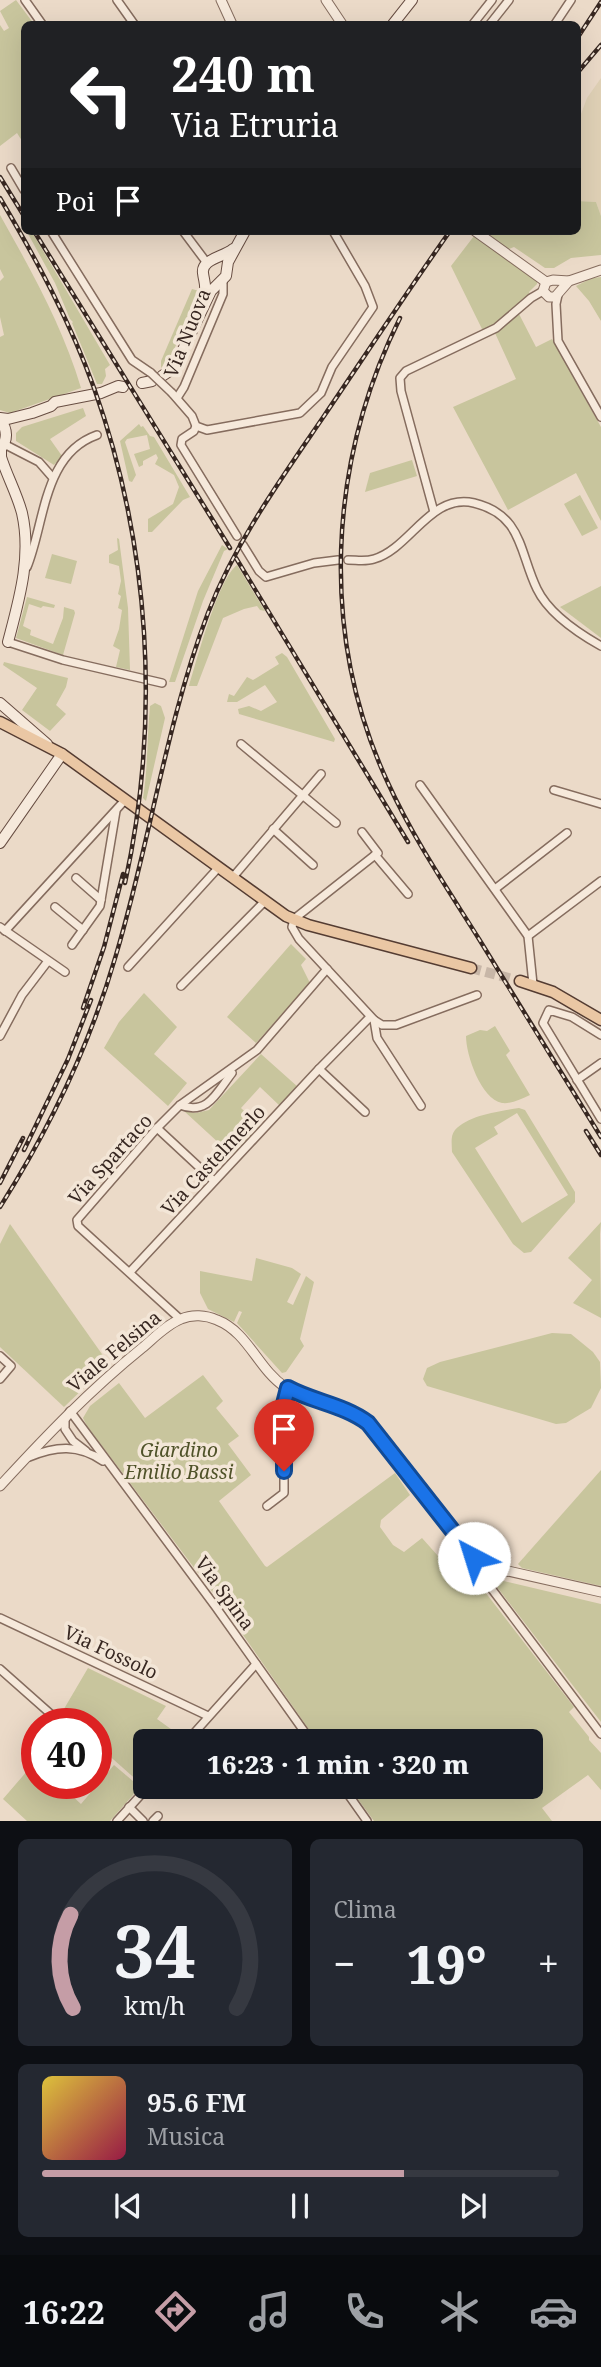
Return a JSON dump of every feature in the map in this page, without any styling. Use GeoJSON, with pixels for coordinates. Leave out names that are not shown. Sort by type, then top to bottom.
{"type":"FeatureCollection","features":[{"type":"Feature","properties":{"kind":"main road"},"geometry":{"type":"LineString","coordinates":[[395,21],[408,2]]}},
{"type":"Feature","properties":{"kind":"main road","name":"Via Nuova"},"geometry":{"type":"LineString","coordinates":[[211,261],[227,254],[243,236]]}},
{"type":"Feature","properties":{"kind":"main road","name":"Via Nuova"},"geometry":{"type":"LineString","coordinates":[[226,268],[243,236]]}},
{"type":"Feature","properties":{"kind":"main road"},"geometry":{"type":"LineString","coordinates":[[152,378],[174,366],[179,358],[199,312],[212,288],[220,282],[226,268],[222,261],[211,261],[203,271],[206,288],[199,312]]}},
{"type":"Feature","properties":{"kind":"main road"},"geometry":{"type":"LineString","coordinates":[[205,279],[212,283],[220,282]]}},
{"type":"Feature","properties":{"kind":"main road"},"geometry":{"type":"LineString","coordinates":[[7,433],[0,419],[74,402],[118,386],[124,387]]}},
{"type":"Feature","properties":{"kind":"main road"},"geometry":{"type":"LineString","coordinates":[[8,642],[25,570],[24,531],[22,512],[3,471],[1,457],[7,433],[12,425],[32,413]]}},
{"type":"Feature","properties":{"kind":"main road"},"geometry":{"type":"LineString","coordinates":[[0,704],[50,747]]}},
{"type":"Feature","properties":{"kind":"main road"},"geometry":{"type":"LineString","coordinates":[[0,722],[62,754],[265,901],[294,919],[471,968]]}},
{"type":"Feature","properties":{"kind":"main road"},"geometry":{"type":"LineString","coordinates":[[0,843],[62,754]]}},
{"type":"Feature","properties":{"kind":"main road"},"geometry":{"type":"LineString","coordinates":[[520,981],[533,984],[599,1015]]}},
{"type":"Feature","properties":{"kind":"street"},"geometry":{"type":"LineString","coordinates":[[117,0],[132,21]]}},
{"type":"Feature","properties":{"kind":"street"},"geometry":{"type":"LineString","coordinates":[[220,0],[230,21]]}},
{"type":"Feature","properties":{"kind":"street"},"geometry":{"type":"LineString","coordinates":[[327,0],[340,21]]}},
{"type":"Feature","properties":{"kind":"street"},"geometry":{"type":"LineString","coordinates":[[475,21],[492,0]]}},
{"type":"Feature","properties":{"kind":"street"},"geometry":{"type":"LineString","coordinates":[[492,21],[509,0]]}},
{"type":"Feature","properties":{"kind":"street"},"geometry":{"type":"LineString","coordinates":[[557,21],[571,0]]}},
{"type":"Feature","properties":{"kind":"street"},"geometry":{"type":"LineString","coordinates":[[29,1],[40,21]]}},
{"type":"Feature","properties":{"kind":"street"},"geometry":{"type":"LineString","coordinates":[[11,168],[21,185]]}},
{"type":"Feature","properties":{"kind":"street","name":"Via Nuova"},"geometry":{"type":"LineString","coordinates":[[54,235],[132,360],[176,397],[184,387],[223,295],[220,282]]}},
{"type":"Feature","properties":{"kind":"street"},"geometry":{"type":"LineString","coordinates":[[187,235],[211,261]]}},
{"type":"Feature","properties":{"kind":"street"},"geometry":{"type":"LineString","coordinates":[[176,397],[197,426],[207,430],[296,415],[321,393],[330,370],[373,307],[365,286],[335,235]]}},
{"type":"Feature","properties":{"kind":"street"},"geometry":{"type":"LineString","coordinates":[[480,235],[552,290],[558,341],[601,418]]}},
{"type":"Feature","properties":{"kind":"street"},"geometry":{"type":"LineString","coordinates":[[434,512],[401,391],[400,377],[406,371],[496,328],[531,298],[601,270]]}},
{"type":"Feature","properties":{"kind":"street"},"geometry":{"type":"LineString","coordinates":[[197,426],[182,439],[181,445],[237,536]]}},
{"type":"Feature","properties":{"kind":"street"},"geometry":{"type":"LineString","coordinates":[[25,570],[53,478],[61,463],[86,439],[97,435]]}},
{"type":"Feature","properties":{"kind":"street"},"geometry":{"type":"LineString","coordinates":[[2,448],[39,462],[53,478]]}},
{"type":"Feature","properties":{"kind":"street"},"geometry":{"type":"LineString","coordinates":[[348,560],[371,560],[387,553],[434,512],[456,503],[469,502],[489,509],[506,520],[519,539],[537,590],[562,620],[601,646]]}},
{"type":"Feature","properties":{"kind":"street"},"geometry":{"type":"LineString","coordinates":[[24,531],[38,533]]}},
{"type":"Feature","properties":{"kind":"street"},"geometry":{"type":"LineString","coordinates":[[243,545],[259,571],[266,576],[338,560]]}},
{"type":"Feature","properties":{"kind":"street"},"geometry":{"type":"LineString","coordinates":[[8,642],[63,660],[162,683]]}},
{"type":"Feature","properties":{"kind":"street"},"geometry":{"type":"LineString","coordinates":[[241,744],[336,823]]}},
{"type":"Feature","properties":{"kind":"street"},"geometry":{"type":"LineString","coordinates":[[233,877],[321,774]]}},
{"type":"Feature","properties":{"kind":"street"},"geometry":{"type":"LineString","coordinates":[[420,785],[528,936],[533,984]]}},
{"type":"Feature","properties":{"kind":"street"},"geometry":{"type":"LineString","coordinates":[[554,790],[601,804]]}},
{"type":"Feature","properties":{"kind":"street"},"geometry":{"type":"LineString","coordinates":[[65,972],[2,929],[125,800]]}},
{"type":"Feature","properties":{"kind":"street"},"geometry":{"type":"LineString","coordinates":[[72,945],[100,906],[116,810]]}},
{"type":"Feature","properties":{"kind":"street"},"geometry":{"type":"LineString","coordinates":[[273,829],[313,865]]}},
{"type":"Feature","properties":{"kind":"street"},"geometry":{"type":"LineString","coordinates":[[362,832],[377,853],[375,855],[408,894]]}},
{"type":"Feature","properties":{"kind":"street"},"geometry":{"type":"LineString","coordinates":[[495,889],[567,833]]}},
{"type":"Feature","properties":{"kind":"street"},"geometry":{"type":"LineString","coordinates":[[375,855],[294,919],[292,927],[295,934],[379,1024],[396,1025],[477,995]]}},
{"type":"Feature","properties":{"kind":"street"},"geometry":{"type":"LineString","coordinates":[[128,967],[219,867]]}},
{"type":"Feature","properties":{"kind":"street"},"geometry":{"type":"LineString","coordinates":[[76,877],[101,900]]}},
{"type":"Feature","properties":{"kind":"street"},"geometry":{"type":"LineString","coordinates":[[528,936],[601,881]]}},
{"type":"Feature","properties":{"kind":"street"},"geometry":{"type":"LineString","coordinates":[[181,986],[265,901]]}},
{"type":"Feature","properties":{"kind":"street"},"geometry":{"type":"LineString","coordinates":[[55,907],[83,930]]}},
{"type":"Feature","properties":{"kind":"street"},"geometry":{"type":"LineString","coordinates":[[0,1036],[22,995],[48,961]]}},
{"type":"Feature","properties":{"kind":"street","name":"Via Spartaco"},"geometry":{"type":"LineString","coordinates":[[180,1319],[76,1222],[157,1128],[180,1105],[236,1068],[257,1050],[327,969]]}},
{"type":"Feature","properties":{"kind":"street"},"geometry":{"type":"LineString","coordinates":[[601,1035],[572,1017],[550,1010],[543,1023],[601,1119]]}},
{"type":"Feature","properties":{"kind":"street"},"geometry":{"type":"LineString","coordinates":[[372,1019],[377,1038],[421,1106]]}},
{"type":"Feature","properties":{"kind":"street","name":"Via Castelmerlo"},"geometry":{"type":"LineString","coordinates":[[130,1272],[319,1069],[372,1019]]}},
{"type":"Feature","properties":{"kind":"street"},"geometry":{"type":"LineString","coordinates":[[577,1080],[601,1063]]}},
{"type":"Feature","properties":{"kind":"street","name":"Via Spartaco"},"geometry":{"type":"LineString","coordinates":[[180,1105],[195,1110],[203,1107],[236,1068]]}},
{"type":"Feature","properties":{"kind":"street"},"geometry":{"type":"LineString","coordinates":[[319,1069],[365,1112]]}},
{"type":"Feature","properties":{"kind":"street"},"geometry":{"type":"LineString","coordinates":[[157,1128],[214,1181]]}},
{"type":"Feature","properties":{"kind":"street","name":"Viale Felsina"},"geometry":{"type":"LineString","coordinates":[[0,1486],[70,1411],[117,1368],[180,1319],[208,1317],[230,1326],[265,1368],[288,1388],[313,1400],[352,1412],[368,1423],[478,1563],[480,1575],[488,1580]]}},
{"type":"Feature","properties":{"kind":"street"},"geometry":{"type":"LineString","coordinates":[[0,1356],[11,1366],[0,1378]]}},
{"type":"Feature","properties":{"kind":"street"},"geometry":{"type":"LineString","coordinates":[[267,1506],[284,1493],[284,1404],[288,1388]]}},
{"type":"Feature","properties":{"kind":"street","name":"Via Spina"},"geometry":{"type":"LineString","coordinates":[[110,1465],[73,1441],[65,1429],[65,1420],[70,1411],[215,1606],[302,1729]]}},
{"type":"Feature","properties":{"kind":"street","name":"Via Spina"},"geometry":{"type":"LineString","coordinates":[[26,1458],[55,1448],[86,1451]]}},
{"type":"Feature","properties":{"kind":"street"},"geometry":{"type":"LineString","coordinates":[[478,1563],[492,1560],[501,1570],[601,1592]]}},
{"type":"Feature","properties":{"kind":"street"},"geometry":{"type":"LineString","coordinates":[[501,1570],[488,1580],[491,1588],[601,1734]]}},
{"type":"Feature","properties":{"kind":"street","name":"Via Fossolo"},"geometry":{"type":"LineString","coordinates":[[0,1618],[208,1716]]}},
{"type":"Feature","properties":{"kind":"street"},"geometry":{"type":"LineString","coordinates":[[197,1729],[256,1664]]}},
{"type":"Feature","properties":{"kind":"street"},"geometry":{"type":"LineString","coordinates":[[0,1668],[44,1708]]}},
{"type":"Feature","properties":{"kind":"street"},"geometry":{"type":"LineString","coordinates":[[117,1821],[137,1799]]}},
{"type":"Feature","properties":{"kind":"street"},"geometry":{"type":"LineString","coordinates":[[351,1799],[367,1821]]}},
{"type":"Feature","properties":{"kind":"street"},"geometry":{"type":"LineString","coordinates":[[129,1807],[143,1821]]}},
{"type":"Feature","properties":{"kind":"shaded area"},"geometry":{"type":"Polygon","coordinates":[[[601,78],[601,216],[596,202],[581,201],[581,114],[587,98],[601,78]]]}},
{"type":"Feature","properties":{"kind":"green space"},"geometry":{"type":"Polygon","coordinates":[[[16,0],[32,21],[21,21],[21,139],[17,133],[0,146],[0,25],[4,31],[9,28],[0,11],[16,0]]]}},
{"type":"Feature","properties":{"kind":"green space"},"geometry":{"type":"Polygon","coordinates":[[[581,201],[596,202],[601,216],[601,255],[571,258],[554,268],[545,268],[514,247],[509,249],[489,235],[581,235],[581,201]]]}},
{"type":"Feature","properties":{"kind":"green space"},"geometry":{"type":"Polygon","coordinates":[[[0,215],[56,321],[81,388],[10,413],[0,410],[0,337],[4,335],[0,317],[0,281],[4,277],[0,269],[0,215]]]}},
{"type":"Feature","properties":{"kind":"green space"},"geometry":{"type":"Polygon","coordinates":[[[29,235],[34,235],[110,365],[105,369],[106,376],[102,384],[97,384],[55,283],[29,235]]]}},
{"type":"Feature","properties":{"kind":"green space"},"geometry":{"type":"Polygon","coordinates":[[[474,236],[537,281],[529,292],[534,300],[519,314],[536,347],[552,339],[601,427],[601,521],[576,473],[508,510],[453,407],[516,379],[495,333],[482,329],[451,266],[474,236]]]}},
{"type":"Feature","properties":{"kind":"green space"},"geometry":{"type":"Polygon","coordinates":[[[601,277],[601,321],[576,286],[592,278],[601,277]]]}},
{"type":"Feature","properties":{"kind":"green space"},"geometry":{"type":"Polygon","coordinates":[[[192,289],[199,291],[173,352],[161,368],[161,361],[192,289]]]}},
{"type":"Feature","properties":{"kind":"green space"},"geometry":{"type":"Polygon","coordinates":[[[83,408],[86,416],[50,439],[62,456],[54,465],[16,441],[16,433],[22,427],[83,408]]]}},
{"type":"Feature","properties":{"kind":"green space"},"geometry":{"type":"Polygon","coordinates":[[[139,424],[154,437],[190,497],[183,500],[152,532],[148,532],[148,519],[173,504],[179,487],[174,475],[155,464],[158,458],[156,454],[143,461],[143,465],[139,467],[134,454],[150,449],[147,435],[127,439],[125,442],[136,475],[132,482],[129,481],[120,441],[139,424]]]}},
{"type":"Feature","properties":{"kind":"green space"},"geometry":{"type":"Polygon","coordinates":[[[412,460],[417,476],[365,492],[370,473],[412,460]]]}},
{"type":"Feature","properties":{"kind":"green space"},"geometry":{"type":"Polygon","coordinates":[[[580,495],[598,528],[582,536],[564,504],[580,495]]]}},
{"type":"Feature","properties":{"kind":"green space"},"geometry":{"type":"Polygon","coordinates":[[[117,538],[128,608],[130,670],[116,667],[120,650],[113,646],[122,610],[118,608],[121,596],[118,594],[121,581],[119,566],[109,563],[109,555],[118,550],[117,538]]]}},
{"type":"Feature","properties":{"kind":"green space"},"geometry":{"type":"Polygon","coordinates":[[[222,545],[228,549],[224,551],[203,601],[175,682],[169,682],[198,591],[222,545]]]}},
{"type":"Feature","properties":{"kind":"green space"},"geometry":{"type":"Polygon","coordinates":[[[52,554],[77,561],[71,584],[45,578],[52,554]]]}},
{"type":"Feature","properties":{"kind":"green space"},"geometry":{"type":"Polygon","coordinates":[[[237,565],[265,611],[257,606],[223,618],[197,686],[189,686],[216,603],[230,573],[237,565]]]}},
{"type":"Feature","properties":{"kind":"green space"},"geometry":{"type":"Polygon","coordinates":[[[601,586],[601,638],[560,607],[601,586]]]}},
{"type":"Feature","properties":{"kind":"green space"},"geometry":{"type":"Polygon","coordinates":[[[27,597],[55,605],[54,608],[41,608],[29,604],[23,626],[31,630],[30,635],[53,644],[63,618],[64,607],[74,610],[63,655],[16,638],[27,597]]]}},
{"type":"Feature","properties":{"kind":"green space"},"geometry":{"type":"Polygon","coordinates":[[[282,653],[287,657],[335,739],[334,742],[239,714],[238,709],[249,706],[261,711],[277,702],[265,685],[237,702],[227,702],[229,694],[234,696],[247,677],[253,680],[279,664],[275,657],[282,653]]]}},
{"type":"Feature","properties":{"kind":"green space"},"geometry":{"type":"Polygon","coordinates":[[[4,662],[68,678],[56,705],[66,714],[50,731],[22,710],[37,688],[3,665],[4,662]]]}},
{"type":"Feature","properties":{"kind":"green space"},"geometry":{"type":"Polygon","coordinates":[[[155,703],[161,706],[165,718],[146,801],[143,798],[150,706],[155,703]]]}},
{"type":"Feature","properties":{"kind":"green space"},"geometry":{"type":"Polygon","coordinates":[[[291,944],[306,959],[301,965],[310,983],[256,1043],[227,1017],[291,944]]]}},
{"type":"Feature","properties":{"kind":"green space"},"geometry":{"type":"Polygon","coordinates":[[[144,993],[177,1027],[154,1054],[187,1083],[168,1106],[104,1048],[119,1022],[144,993]]]}},
{"type":"Feature","properties":{"kind":"green space"},"geometry":{"type":"Polygon","coordinates":[[[495,1026],[510,1051],[506,1055],[530,1095],[509,1103],[494,1100],[481,1085],[467,1044],[466,1036],[480,1030],[487,1031],[495,1026]]]}},
{"type":"Feature","properties":{"kind":"green space"},"geometry":{"type":"Polygon","coordinates":[[[261,1054],[298,1087],[280,1106],[260,1087],[241,1108],[261,1127],[233,1156],[184,1111],[196,1113],[209,1110],[261,1054]]]}},
{"type":"Feature","properties":{"kind":"green space"},"geometry":{"type":"Polygon","coordinates":[[[519,1108],[525,1110],[575,1192],[575,1202],[531,1252],[524,1253],[513,1244],[452,1152],[452,1135],[461,1125],[476,1117],[519,1108]],[[517,1113],[494,1127],[498,1134],[475,1148],[522,1223],[568,1195],[517,1113]]]}},
{"type":"Feature","properties":{"kind":"green space"},"geometry":{"type":"Polygon","coordinates":[[[601,1222],[601,1318],[573,1303],[592,1280],[568,1258],[601,1222]]]}},
{"type":"Feature","properties":{"kind":"green space"},"geometry":{"type":"Polygon","coordinates":[[[10,1224],[109,1364],[64,1407],[0,1347],[0,1244],[10,1224]]]}},
{"type":"Feature","properties":{"kind":"green space"},"geometry":{"type":"Polygon","coordinates":[[[256,1258],[292,1268],[301,1274],[287,1302],[293,1305],[306,1276],[314,1282],[300,1339],[304,1346],[286,1372],[282,1373],[237,1323],[242,1312],[239,1311],[234,1322],[208,1309],[200,1293],[200,1271],[252,1281],[256,1258]]]}},
{"type":"Feature","properties":{"kind":"green space"},"geometry":{"type":"Polygon","coordinates":[[[552,1333],[571,1334],[593,1352],[600,1362],[601,1388],[591,1408],[566,1423],[556,1424],[427,1386],[423,1379],[427,1368],[440,1362],[552,1333]]]}},
{"type":"Feature","properties":{"kind":"green space","name":"Giardino Emilio Bassi"},"geometry":{"type":"Polygon","coordinates":[[[203,1375],[223,1401],[216,1408],[239,1436],[228,1444],[251,1475],[219,1501],[267,1567],[395,1473],[410,1495],[381,1520],[380,1527],[393,1545],[404,1552],[422,1538],[447,1566],[458,1557],[574,1707],[569,1712],[601,1753],[601,1790],[588,1775],[542,1808],[552,1821],[374,1821],[358,1799],[543,1799],[543,1729],[309,1729],[220,1602],[83,1418],[90,1406],[119,1383],[145,1418],[203,1375]]]}},
{"type":"Feature","properties":{"kind":"green space"},"geometry":{"type":"Polygon","coordinates":[[[601,1470],[601,1586],[522,1568],[518,1564],[601,1470]]]}},
{"type":"Feature","properties":{"kind":"green space"},"geometry":{"type":"Polygon","coordinates":[[[499,1580],[601,1604],[601,1722],[497,1587],[499,1580]]]}},
{"type":"Feature","properties":{"kind":"green space"},"geometry":{"type":"Polygon","coordinates":[[[88,1668],[166,1706],[157,1719],[171,1729],[133,1729],[133,1777],[112,1758],[112,1708],[65,1708],[88,1668]]]}},
{"type":"Feature","properties":{"kind":"green space"},"geometry":{"type":"Polygon","coordinates":[[[114,1765],[133,1781],[133,1795],[110,1821],[27,1821],[3,1799],[21,1778],[21,1799],[76,1799],[81,1804],[85,1799],[112,1799],[114,1765]]]}},
{"type":"Feature","properties":{"kind":"tunnel"},"geometry":{"type":"LineString","coordinates":[[471,968],[520,981]]}},
{"type":"Feature","properties":{"kind":"railway"},"geometry":{"type":"LineString","coordinates":[[581,32],[601,2]]}},
{"type":"Feature","properties":{"kind":"railway"},"geometry":{"type":"LineString","coordinates":[[581,68],[601,45]]}},
{"type":"Feature","properties":{"kind":"railway"},"geometry":{"type":"LineString","coordinates":[[0,177],[21,211]]}},
{"type":"Feature","properties":{"kind":"railway"},"geometry":{"type":"LineString","coordinates":[[0,198],[52,291],[85,363],[113,448],[128,509],[138,570],[146,696],[143,759],[125,883]]}},
{"type":"Feature","properties":{"kind":"railway"},"geometry":{"type":"LineString","coordinates":[[36,235],[230,548]]}},
{"type":"Feature","properties":{"kind":"railway"},"geometry":{"type":"LineString","coordinates":[[0,1207],[52,1116],[81,1053],[106,988],[128,912],[181,697],[193,655],[219,586],[276,487],[447,235]]}},
{"type":"Feature","properties":{"kind":"railway"},"geometry":{"type":"LineString","coordinates":[[400,318],[376,374],[358,431],[346,490],[341,549],[342,609],[351,668],[366,726],[388,783],[408,823],[601,1137]]}},
{"type":"Feature","properties":{"kind":"railway"},"geometry":{"type":"LineString","coordinates":[[236,558],[408,842]]}},
{"type":"Feature","properties":{"kind":"railway"},"geometry":{"type":"LineString","coordinates":[[83,1008],[104,947],[123,874]]}},
{"type":"Feature","properties":{"kind":"railway"},"geometry":{"type":"LineString","coordinates":[[24,1150],[68,1059],[91,1000]]}},
{"type":"Feature","properties":{"kind":"railway"},"geometry":{"type":"LineString","coordinates":[[586,1131],[601,1155]]}},
{"type":"Feature","properties":{"kind":"railway"},"geometry":{"type":"LineString","coordinates":[[0,1183],[23,1138]]}},
{"type":"Feature","properties":{"kind":"route"},"geometry":{"type":"LineString","coordinates":[[284,1471],[284,1404],[288,1388],[313,1400],[352,1412],[368,1423],[474,1558]]}}]}
